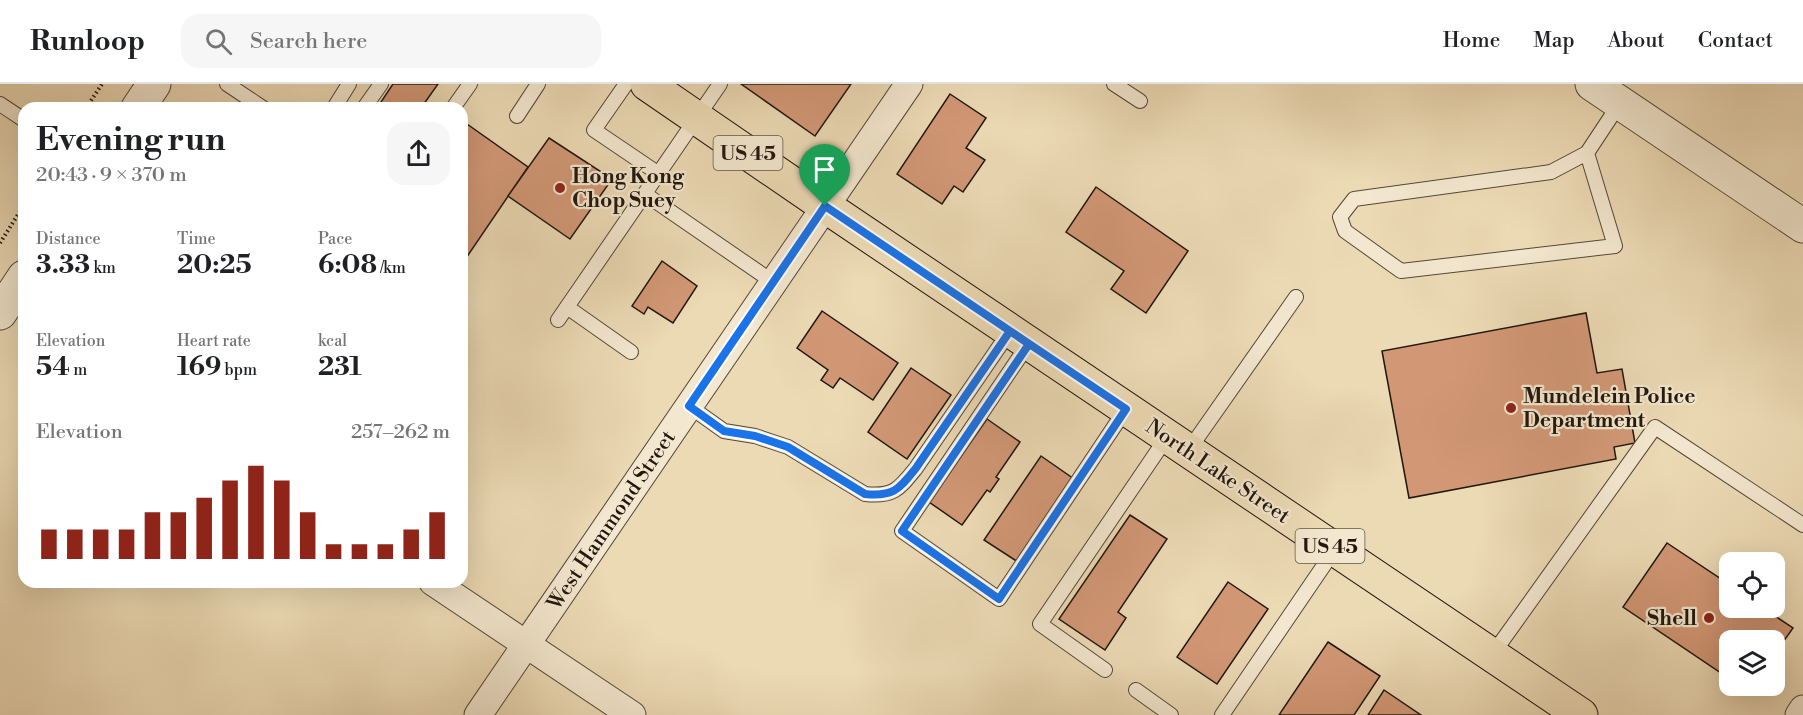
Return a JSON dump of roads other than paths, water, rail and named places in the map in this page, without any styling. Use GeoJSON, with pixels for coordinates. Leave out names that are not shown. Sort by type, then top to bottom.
{"type":"FeatureCollection","features":[{"type":"Feature","properties":{"kind":"main road","name":"North Lake Street"},"geometry":{"type":"LineString","coordinates":[[647,85],[1581,715]]}},
{"type":"Feature","properties":{"kind":"street"},"geometry":{"type":"LineString","coordinates":[[142,102],[154,84]]}},
{"type":"Feature","properties":{"kind":"street","name":"West Hammond Street"},"geometry":{"type":"LineString","coordinates":[[478,715],[909,84]]}},
{"type":"Feature","properties":{"kind":"street"},"geometry":{"type":"LineString","coordinates":[[1592,84],[1803,226]]}},
{"type":"Feature","properties":{"kind":"street"},"geometry":{"type":"LineString","coordinates":[[442,588],[632,715]]}},
{"type":"Feature","properties":{"kind":"street"},"geometry":{"type":"LineString","coordinates":[[1799,715],[1803,710]]}},
{"type":"Feature","properties":{"kind":"lane"},"geometry":{"type":"LineString","coordinates":[[338,102],[349,84]]}},
{"type":"Feature","properties":{"kind":"lane"},"geometry":{"type":"LineString","coordinates":[[368,102],[381,84]]}},
{"type":"Feature","properties":{"kind":"lane"},"geometry":{"type":"LineString","coordinates":[[457,102],[470,84]]}},
{"type":"Feature","properties":{"kind":"lane"},"geometry":{"type":"LineString","coordinates":[[517,116],[538,84]]}},
{"type":"Feature","properties":{"kind":"lane"},"geometry":{"type":"LineString","coordinates":[[558,320],[720,84]]}},
{"type":"Feature","properties":{"kind":"lane"},"geometry":{"type":"LineString","coordinates":[[1114,84],[1140,101]]}},
{"type":"Feature","properties":{"kind":"lane"},"geometry":{"type":"LineString","coordinates":[[230,85],[254,102]]}},
{"type":"Feature","properties":{"kind":"lane"},"geometry":{"type":"LineString","coordinates":[[647,85],[594,130],[659,174]]}},
{"type":"Feature","properties":{"kind":"lane"},"geometry":{"type":"LineString","coordinates":[[1587,153],[1615,246],[1401,271],[1345,231],[1340,218],[1354,199],[1551,172],[1587,153],[1620,103]]}},
{"type":"Feature","properties":{"kind":"lane"},"geometry":{"type":"LineString","coordinates":[[0,104],[18,116]]}},
{"type":"Feature","properties":{"kind":"lane"},"geometry":{"type":"LineString","coordinates":[[645,194],[773,282]]}},
{"type":"Feature","properties":{"kind":"lane"},"geometry":{"type":"LineString","coordinates":[[1105,670],[1040,624],[1178,444],[1296,297]]}},
{"type":"Feature","properties":{"kind":"lane"},"geometry":{"type":"LineString","coordinates":[[567,307],[631,352]]}},
{"type":"Feature","properties":{"kind":"lane"},"geometry":{"type":"LineString","coordinates":[[689,406],[724,431],[755,436],[788,447],[865,494],[879,495],[899,488],[1020,337]]}},
{"type":"Feature","properties":{"kind":"lane"},"geometry":{"type":"LineString","coordinates":[[1020,337],[902,531],[999,599],[1126,409]]}},
{"type":"Feature","properties":{"kind":"lane"},"geometry":{"type":"LineString","coordinates":[[1492,655],[1655,427],[1803,525]]}},
{"type":"Feature","properties":{"kind":"lane"},"geometry":{"type":"LineString","coordinates":[[1222,715],[1335,549]]}},
{"type":"Feature","properties":{"kind":"lane"},"geometry":{"type":"LineString","coordinates":[[1136,690],[1171,715]]}},
{"type":"Feature","properties":{"kind":"place","name":"Hong Kong Chop Suey"},"geometry":{"type":"Point","coordinates":[560,188]}},
{"type":"Feature","properties":{"kind":"place","name":"Mundelein Police Department"},"geometry":{"type":"Point","coordinates":[1511,408]}},
{"type":"Feature","properties":{"kind":"place","name":"Shell"},"geometry":{"type":"Point","coordinates":[1709,618]}}]}
